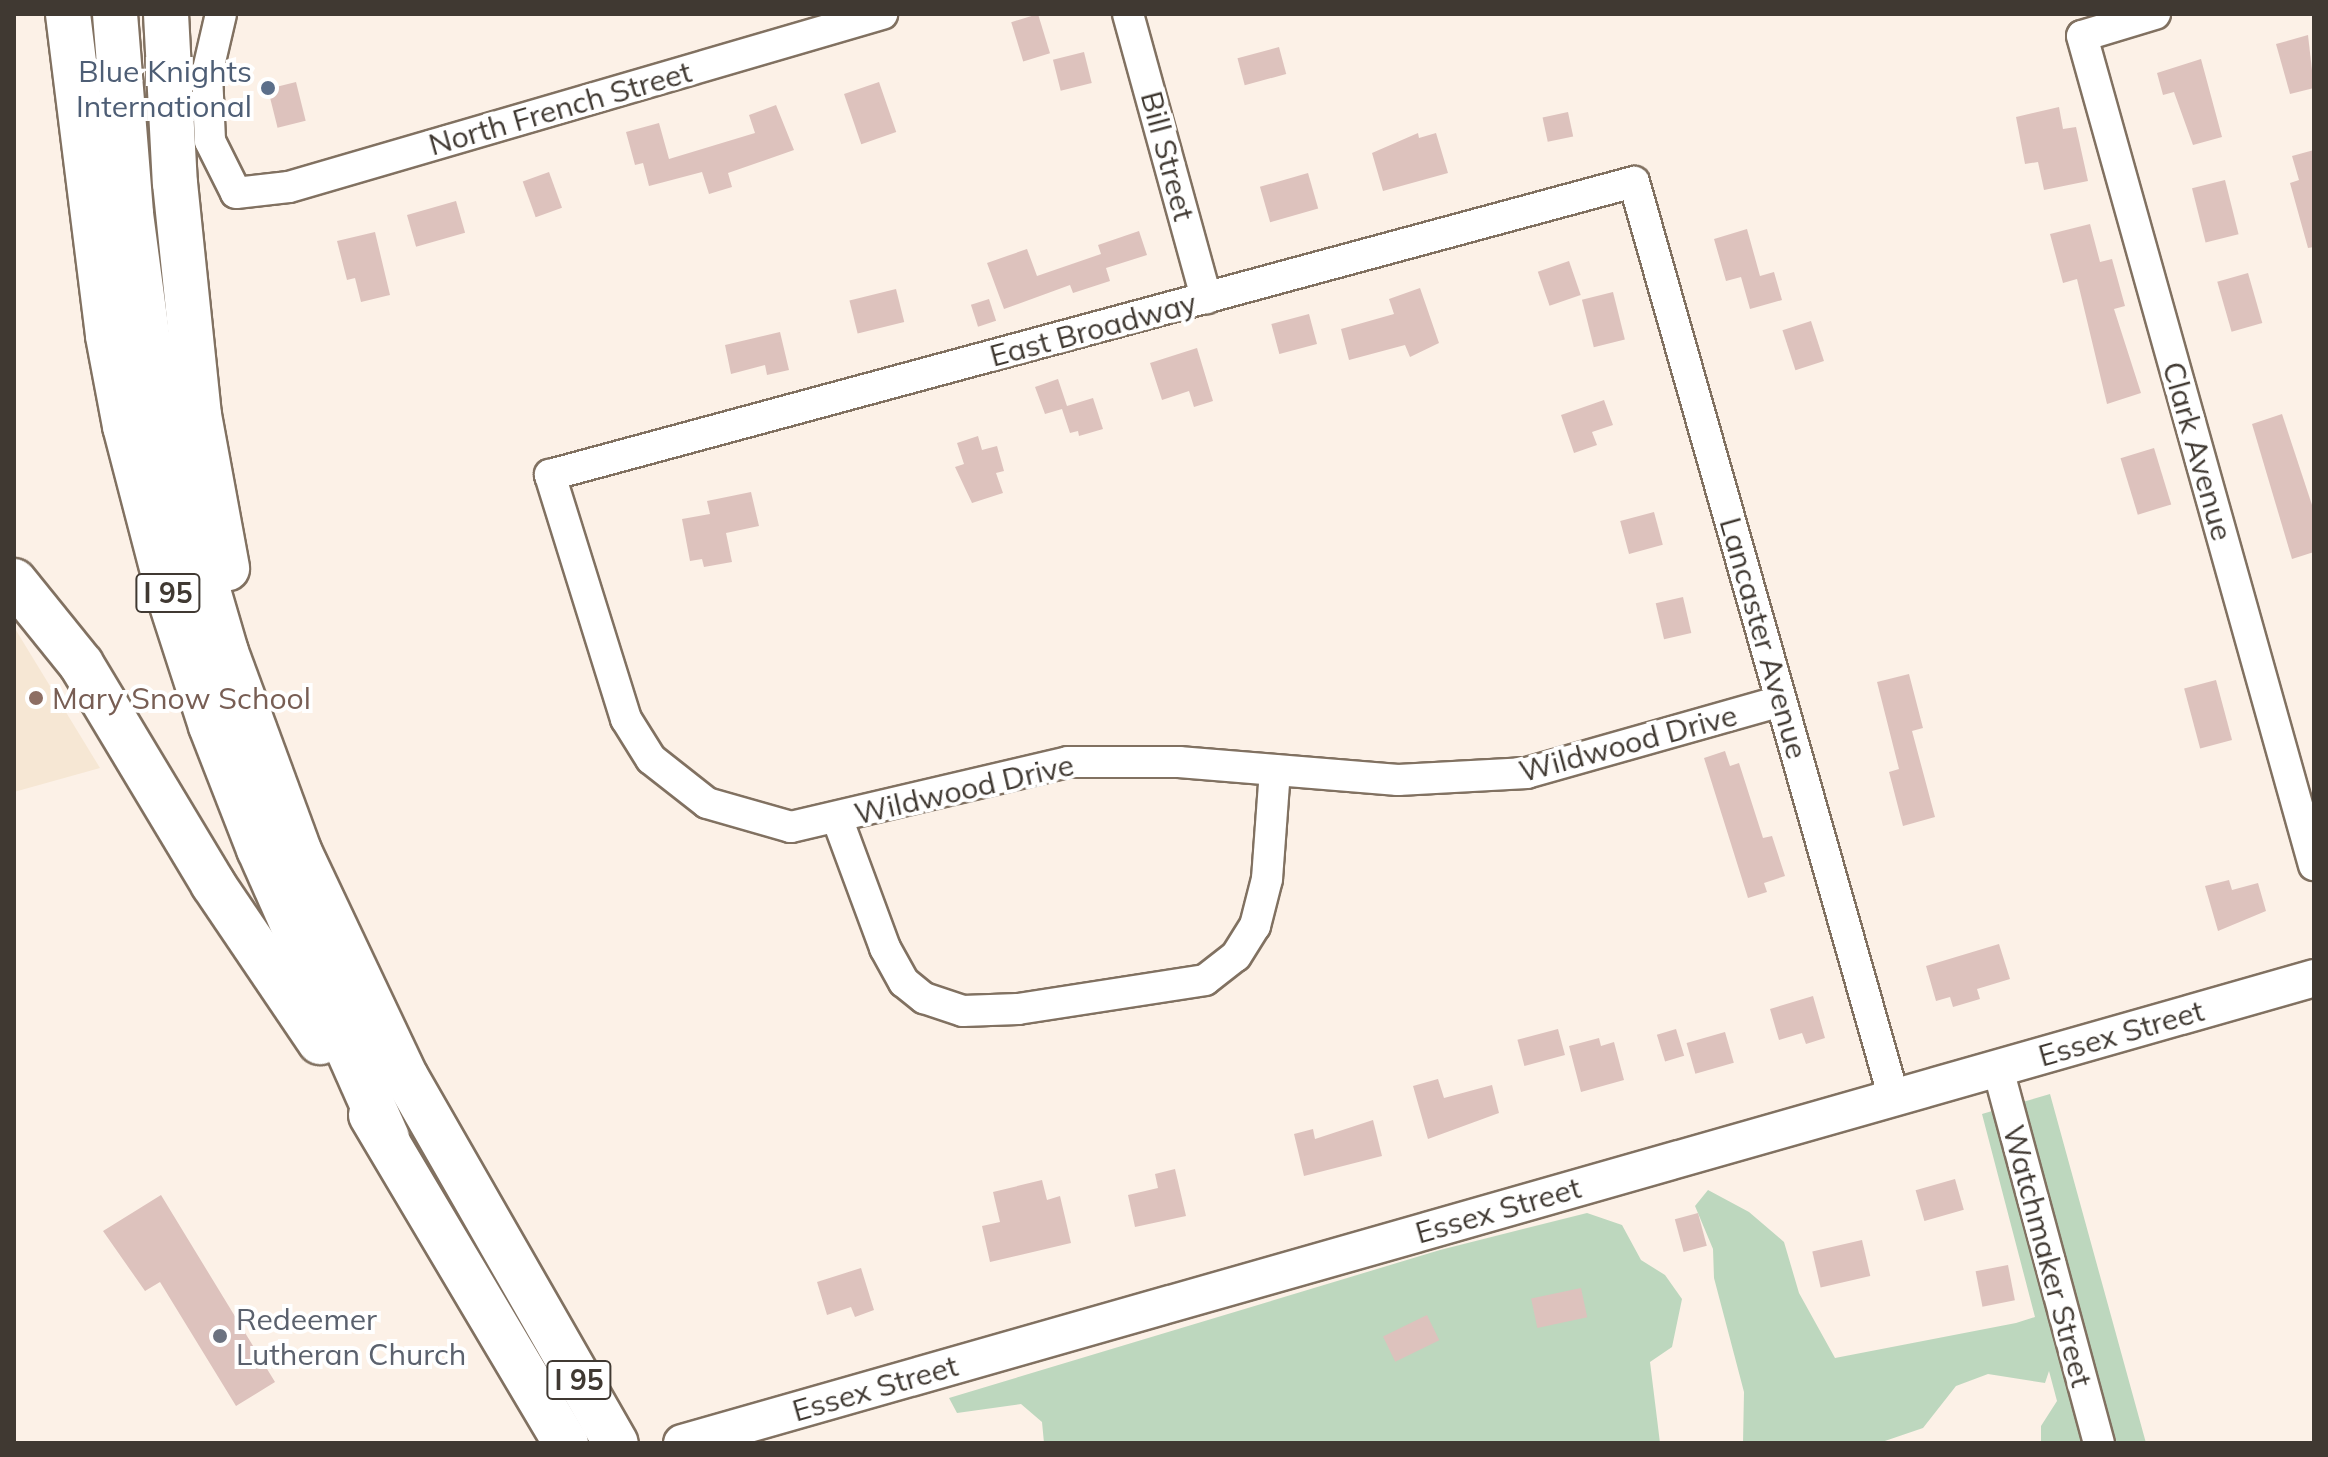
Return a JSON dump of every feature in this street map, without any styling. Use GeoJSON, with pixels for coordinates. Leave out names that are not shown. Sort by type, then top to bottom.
{"type":"FeatureCollection","features":[{"type":"Feature","properties":{"kind":"highway","name":"I 95"},"geometry":{"type":"LineString","coordinates":[[68,14],[111,352],[170,599],[211,726],[259,849],[387,1138],[566,1443]]}},
{"type":"Feature","properties":{"kind":"highway","name":"I 95"},"geometry":{"type":"LineString","coordinates":[[115,14],[133,228],[152,371],[196,557],[241,692],[300,853],[399,1064],[446,1155],[616,1443]]}},
{"type":"Feature","properties":{"kind":"highway"},"geometry":{"type":"LineString","coordinates":[[166,14],[175,183],[197,399],[242,628],[241,692]]}},
{"type":"Feature","properties":{"kind":"highway"},"geometry":{"type":"LineString","coordinates":[[14,581],[81,664],[239,925],[387,1138]]}},
{"type":"Feature","properties":{"kind":"street","name":"North French Street"},"geometry":{"type":"LineString","coordinates":[[221,14],[207,74],[210,141],[236,193],[289,187],[882,14]]}},
{"type":"Feature","properties":{"kind":"street","name":"Bill Street"},"geometry":{"type":"LineString","coordinates":[[1128,14],[1206,298]]}},
{"type":"Feature","properties":{"kind":"street","name":"Clark Avenue"},"geometry":{"type":"LineString","coordinates":[[2155,14],[2082,36],[2314,865]]}},
{"type":"Feature","properties":{"kind":"street","name":"East Broadway"},"geometry":{"type":"LineString","coordinates":[[550,475],[1634,182]]}},
{"type":"Feature","properties":{"kind":"street","name":"Lancaster Avenue"},"geometry":{"type":"LineString","coordinates":[[1634,182],[1893,1095]]}},
{"type":"Feature","properties":{"kind":"street","name":"Wildwood Drive"},"geometry":{"type":"LineString","coordinates":[[550,475],[626,719],[651,759],[707,803],[791,827],[1068,762],[1116,759],[1398,780],[1527,773],[1781,701]]}},
{"type":"Feature","properties":{"kind":"street"},"geometry":{"type":"LineString","coordinates":[[837,818],[885,948],[904,982],[924,998],[963,1011],[1018,1009],[1205,980],[1236,956],[1255,926],[1267,879],[1275,770]]}},
{"type":"Feature","properties":{"kind":"street","name":"Essex Street"},"geometry":{"type":"LineString","coordinates":[[688,1442],[1893,1095],[1998,1069],[2314,978]]}},
{"type":"Feature","properties":{"kind":"street","name":"Watchmaker Street"},"geometry":{"type":"LineString","coordinates":[[1998,1069],[2099,1443]]}},
{"type":"Feature","properties":{"kind":"shaded area","name":"Mary Snow School"},"geometry":{"type":"Polygon","coordinates":[[[14,627],[100,768],[14,792],[14,627]]]}},
{"type":"Feature","properties":{"kind":"green space"},"geometry":{"type":"Polygon","coordinates":[[[2050,1094],[2146,1443],[2041,1443],[2041,1426],[2057,1401],[2049,1371],[2045,1383],[1988,1374],[1956,1386],[1923,1428],[1879,1443],[1743,1443],[1744,1392],[1714,1278],[1713,1249],[1695,1206],[1708,1190],[1749,1212],[1784,1242],[1799,1293],[1835,1358],[2016,1323],[2035,1317],[1982,1114],[2050,1094]]]}},
{"type":"Feature","properties":{"kind":"green space"},"geometry":{"type":"Polygon","coordinates":[[[1587,1213],[1622,1225],[1641,1260],[1665,1275],[1682,1299],[1672,1347],[1650,1362],[1660,1443],[1044,1443],[1042,1422],[1021,1404],[957,1413],[949,1398],[1440,1250],[1587,1213]]]}},
{"type":"Feature","properties":{"kind":"building"},"geometry":{"type":"Polygon","coordinates":[[[1038,14],[1050,53],[1023,61],[1011,22],[1038,14]]]}},
{"type":"Feature","properties":{"kind":"building"},"geometry":{"type":"Polygon","coordinates":[[[2308,35],[2314,88],[2290,94],[2276,44],[2308,35]]]}},
{"type":"Feature","properties":{"kind":"building"},"geometry":{"type":"Polygon","coordinates":[[[1279,47],[1286,74],[1245,85],[1237,58],[1279,47]]]}},
{"type":"Feature","properties":{"kind":"building"},"geometry":{"type":"Polygon","coordinates":[[[1084,52],[1092,83],[1061,91],[1053,60],[1084,52]]]}},
{"type":"Feature","properties":{"kind":"building"},"geometry":{"type":"Polygon","coordinates":[[[2201,59],[2222,137],[2193,145],[2174,92],[2163,95],[2157,73],[2201,59]]]}},
{"type":"Feature","properties":{"kind":"building"},"geometry":{"type":"Polygon","coordinates":[[[296,82],[306,121],[278,128],[268,89],[296,82]]]}},
{"type":"Feature","properties":{"kind":"building"},"geometry":{"type":"Polygon","coordinates":[[[879,82],[896,132],[861,144],[844,94],[879,82]]]}},
{"type":"Feature","properties":{"kind":"building"},"geometry":{"type":"Polygon","coordinates":[[[776,105],[794,150],[728,173],[732,187],[709,194],[702,172],[649,186],[643,163],[635,165],[626,132],[659,123],[669,159],[755,133],[749,115],[776,105]]]}},
{"type":"Feature","properties":{"kind":"building"},"geometry":{"type":"Polygon","coordinates":[[[2059,107],[2063,129],[2076,127],[2088,181],[2044,190],[2038,162],[2025,164],[2016,117],[2059,107]]]}},
{"type":"Feature","properties":{"kind":"building"},"geometry":{"type":"Polygon","coordinates":[[[1568,112],[1573,136],[1548,142],[1543,117],[1568,112]]]}},
{"type":"Feature","properties":{"kind":"building"},"geometry":{"type":"Polygon","coordinates":[[[1418,133],[1419,138],[1436,133],[1448,173],[1383,191],[1372,153],[1418,133]]]}},
{"type":"Feature","properties":{"kind":"building"},"geometry":{"type":"Polygon","coordinates":[[[2314,150],[2314,247],[2308,248],[2290,183],[2299,180],[2292,156],[2314,150]]]}},
{"type":"Feature","properties":{"kind":"building"},"geometry":{"type":"Polygon","coordinates":[[[549,172],[562,208],[536,217],[523,182],[549,172]]]}},
{"type":"Feature","properties":{"kind":"building"},"geometry":{"type":"Polygon","coordinates":[[[1308,173],[1318,209],[1270,222],[1260,187],[1308,173]]]}},
{"type":"Feature","properties":{"kind":"building"},"geometry":{"type":"Polygon","coordinates":[[[2225,180],[2239,234],[2206,243],[2192,188],[2225,180]]]}},
{"type":"Feature","properties":{"kind":"building"},"geometry":{"type":"Polygon","coordinates":[[[456,201],[465,233],[416,247],[407,215],[456,201]]]}},
{"type":"Feature","properties":{"kind":"building"},"geometry":{"type":"Polygon","coordinates":[[[2090,224],[2100,262],[2112,259],[2125,306],[2114,309],[2141,393],[2107,404],[2077,279],[2063,283],[2050,234],[2090,224]]]}},
{"type":"Feature","properties":{"kind":"building"},"geometry":{"type":"Polygon","coordinates":[[[1747,229],[1760,276],[1774,272],[1782,300],[1750,309],[1741,277],[1726,281],[1714,239],[1747,229]]]}},
{"type":"Feature","properties":{"kind":"building"},"geometry":{"type":"Polygon","coordinates":[[[1139,231],[1147,255],[1106,268],[1110,281],[1073,293],[1070,285],[1004,309],[987,263],[1027,249],[1037,276],[1101,254],[1098,245],[1139,231]]]}},
{"type":"Feature","properties":{"kind":"building"},"geometry":{"type":"Polygon","coordinates":[[[375,232],[390,295],[361,302],[355,278],[347,280],[337,241],[375,232]]]}},
{"type":"Feature","properties":{"kind":"building"},"geometry":{"type":"Polygon","coordinates":[[[1569,261],[1581,295],[1550,306],[1538,272],[1569,261]]]}},
{"type":"Feature","properties":{"kind":"building"},"geometry":{"type":"Polygon","coordinates":[[[2248,273],[2262,323],[2232,332],[2217,282],[2248,273]]]}},
{"type":"Feature","properties":{"kind":"building"},"geometry":{"type":"Polygon","coordinates":[[[1420,288],[1439,343],[1410,357],[1405,345],[1349,360],[1341,329],[1394,314],[1389,299],[1420,288]]]}},
{"type":"Feature","properties":{"kind":"building"},"geometry":{"type":"Polygon","coordinates":[[[896,289],[904,322],[858,334],[849,301],[896,289]]]}},
{"type":"Feature","properties":{"kind":"building"},"geometry":{"type":"Polygon","coordinates":[[[1613,292],[1625,340],[1594,347],[1582,300],[1613,292]]]}},
{"type":"Feature","properties":{"kind":"building"},"geometry":{"type":"Polygon","coordinates":[[[989,299],[996,321],[978,327],[971,305],[989,299]]]}},
{"type":"Feature","properties":{"kind":"building"},"geometry":{"type":"Polygon","coordinates":[[[1309,314],[1317,344],[1279,354],[1271,324],[1309,314]]]}},
{"type":"Feature","properties":{"kind":"building"},"geometry":{"type":"Polygon","coordinates":[[[1811,321],[1824,361],[1795,370],[1782,330],[1811,321]]]}},
{"type":"Feature","properties":{"kind":"building"},"geometry":{"type":"Polygon","coordinates":[[[780,332],[789,370],[767,375],[765,365],[731,374],[725,345],[780,332]]]}},
{"type":"Feature","properties":{"kind":"building"},"geometry":{"type":"Polygon","coordinates":[[[1197,348],[1213,401],[1194,407],[1189,391],[1162,400],[1150,363],[1197,348]]]}},
{"type":"Feature","properties":{"kind":"building"},"geometry":{"type":"Polygon","coordinates":[[[1058,379],[1067,406],[1093,398],[1103,429],[1079,436],[1078,431],[1070,433],[1062,409],[1045,414],[1035,387],[1058,379]]]}},
{"type":"Feature","properties":{"kind":"building"},"geometry":{"type":"Polygon","coordinates":[[[1604,400],[1613,425],[1592,432],[1597,445],[1574,453],[1561,415],[1604,400]]]}},
{"type":"Feature","properties":{"kind":"building"},"geometry":{"type":"Polygon","coordinates":[[[2282,414],[2314,511],[2314,552],[2292,559],[2252,424],[2282,414]]]}},
{"type":"Feature","properties":{"kind":"building"},"geometry":{"type":"Polygon","coordinates":[[[978,436],[982,450],[997,446],[1004,471],[996,473],[1003,493],[972,503],[955,467],[964,464],[957,443],[978,436]]]}},
{"type":"Feature","properties":{"kind":"building"},"geometry":{"type":"Polygon","coordinates":[[[2154,448],[2171,504],[2138,515],[2121,458],[2154,448]]]}},
{"type":"Feature","properties":{"kind":"building"},"geometry":{"type":"Polygon","coordinates":[[[751,492],[759,526],[726,533],[732,562],[704,567],[702,559],[690,561],[682,519],[710,514],[707,501],[751,492]]]}},
{"type":"Feature","properties":{"kind":"building"},"geometry":{"type":"Polygon","coordinates":[[[1654,512],[1663,545],[1629,554],[1620,521],[1654,512]]]}},
{"type":"Feature","properties":{"kind":"building"},"geometry":{"type":"Polygon","coordinates":[[[1683,597],[1691,633],[1664,639],[1656,603],[1683,597]]]}},
{"type":"Feature","properties":{"kind":"building"},"geometry":{"type":"Polygon","coordinates":[[[1909,674],[1923,728],[1912,731],[1935,817],[1903,826],[1889,772],[1899,769],[1877,682],[1909,674]]]}},
{"type":"Feature","properties":{"kind":"building"},"geometry":{"type":"Polygon","coordinates":[[[2216,680],[2232,740],[2200,748],[2184,689],[2216,680]]]}},
{"type":"Feature","properties":{"kind":"building"},"geometry":{"type":"Polygon","coordinates":[[[1725,751],[1730,766],[1739,763],[1763,838],[1772,836],[1785,876],[1764,883],[1767,892],[1748,898],[1704,758],[1725,751]]]}},
{"type":"Feature","properties":{"kind":"building"},"geometry":{"type":"Polygon","coordinates":[[[2229,880],[2232,890],[2258,883],[2266,911],[2218,931],[2205,886],[2229,880]]]}},
{"type":"Feature","properties":{"kind":"building"},"geometry":{"type":"Polygon","coordinates":[[[1999,944],[2010,979],[1977,989],[1980,999],[1953,1007],[1950,997],[1936,1001],[1926,966],[1999,944]]]}},
{"type":"Feature","properties":{"kind":"building"},"geometry":{"type":"Polygon","coordinates":[[[1813,996],[1825,1038],[1806,1044],[1802,1033],[1779,1040],[1770,1009],[1813,996]]]}},
{"type":"Feature","properties":{"kind":"building"},"geometry":{"type":"Polygon","coordinates":[[[1558,1029],[1565,1055],[1524,1066],[1517,1040],[1558,1029]]]}},
{"type":"Feature","properties":{"kind":"building"},"geometry":{"type":"Polygon","coordinates":[[[1676,1029],[1684,1056],[1665,1062],[1657,1035],[1676,1029]]]}},
{"type":"Feature","properties":{"kind":"building"},"geometry":{"type":"Polygon","coordinates":[[[1725,1032],[1734,1063],[1695,1074],[1687,1043],[1725,1032]]]}},
{"type":"Feature","properties":{"kind":"building"},"geometry":{"type":"Polygon","coordinates":[[[1599,1038],[1601,1046],[1614,1042],[1624,1080],[1581,1092],[1569,1046],[1599,1038]]]}},
{"type":"Feature","properties":{"kind":"building"},"geometry":{"type":"Polygon","coordinates":[[[1438,1079],[1444,1098],[1492,1085],[1499,1113],[1428,1139],[1413,1086],[1438,1079]]]}},
{"type":"Feature","properties":{"kind":"building"},"geometry":{"type":"Polygon","coordinates":[[[1373,1120],[1382,1156],[1304,1176],[1294,1134],[1313,1129],[1315,1139],[1373,1120]]]}},
{"type":"Feature","properties":{"kind":"building"},"geometry":{"type":"Polygon","coordinates":[[[1175,1169],[1186,1216],[1135,1227],[1128,1195],[1158,1188],[1155,1174],[1175,1169]]]}},
{"type":"Feature","properties":{"kind":"building"},"geometry":{"type":"Polygon","coordinates":[[[1955,1179],[1964,1210],[1924,1221],[1916,1190],[1955,1179]]]}},
{"type":"Feature","properties":{"kind":"building"},"geometry":{"type":"Polygon","coordinates":[[[1042,1180],[1047,1200],[1060,1196],[1071,1243],[990,1262],[982,1226],[1000,1222],[993,1192],[1042,1180]]]}},
{"type":"Feature","properties":{"kind":"building","name":"Redeemer Lutheran Church"},"geometry":{"type":"Polygon","coordinates":[[[161,1195],[275,1382],[236,1406],[160,1282],[145,1291],[103,1231],[161,1195]]]}},
{"type":"Feature","properties":{"kind":"building"},"geometry":{"type":"Polygon","coordinates":[[[1698,1213],[1707,1246],[1684,1252],[1675,1219],[1698,1213]]]}},
{"type":"Feature","properties":{"kind":"building"},"geometry":{"type":"Polygon","coordinates":[[[1862,1240],[1870,1276],[1821,1288],[1812,1251],[1862,1240]]]}},
{"type":"Feature","properties":{"kind":"building"},"geometry":{"type":"Polygon","coordinates":[[[2008,1265],[2015,1300],[1982,1307],[1976,1271],[2008,1265]]]}},
{"type":"Feature","properties":{"kind":"building"},"geometry":{"type":"Polygon","coordinates":[[[861,1268],[874,1310],[855,1317],[851,1307],[827,1315],[817,1282],[861,1268]]]}},
{"type":"Feature","properties":{"kind":"building"},"geometry":{"type":"Polygon","coordinates":[[[1581,1288],[1587,1317],[1537,1328],[1531,1299],[1581,1288]]]}},
{"type":"Feature","properties":{"kind":"building"},"geometry":{"type":"Polygon","coordinates":[[[1427,1315],[1439,1340],[1395,1362],[1383,1336],[1427,1315]]]}},
{"type":"Feature","properties":{"kind":"place","name":"Blue Knights International"},"geometry":{"type":"Point","coordinates":[268,88]}},
{"type":"Feature","properties":{"kind":"place","name":"Mary Snow School"},"geometry":{"type":"Point","coordinates":[36,698]}},
{"type":"Feature","properties":{"kind":"place","name":"Redeemer Lutheran Church"},"geometry":{"type":"Point","coordinates":[220,1336]}}]}
